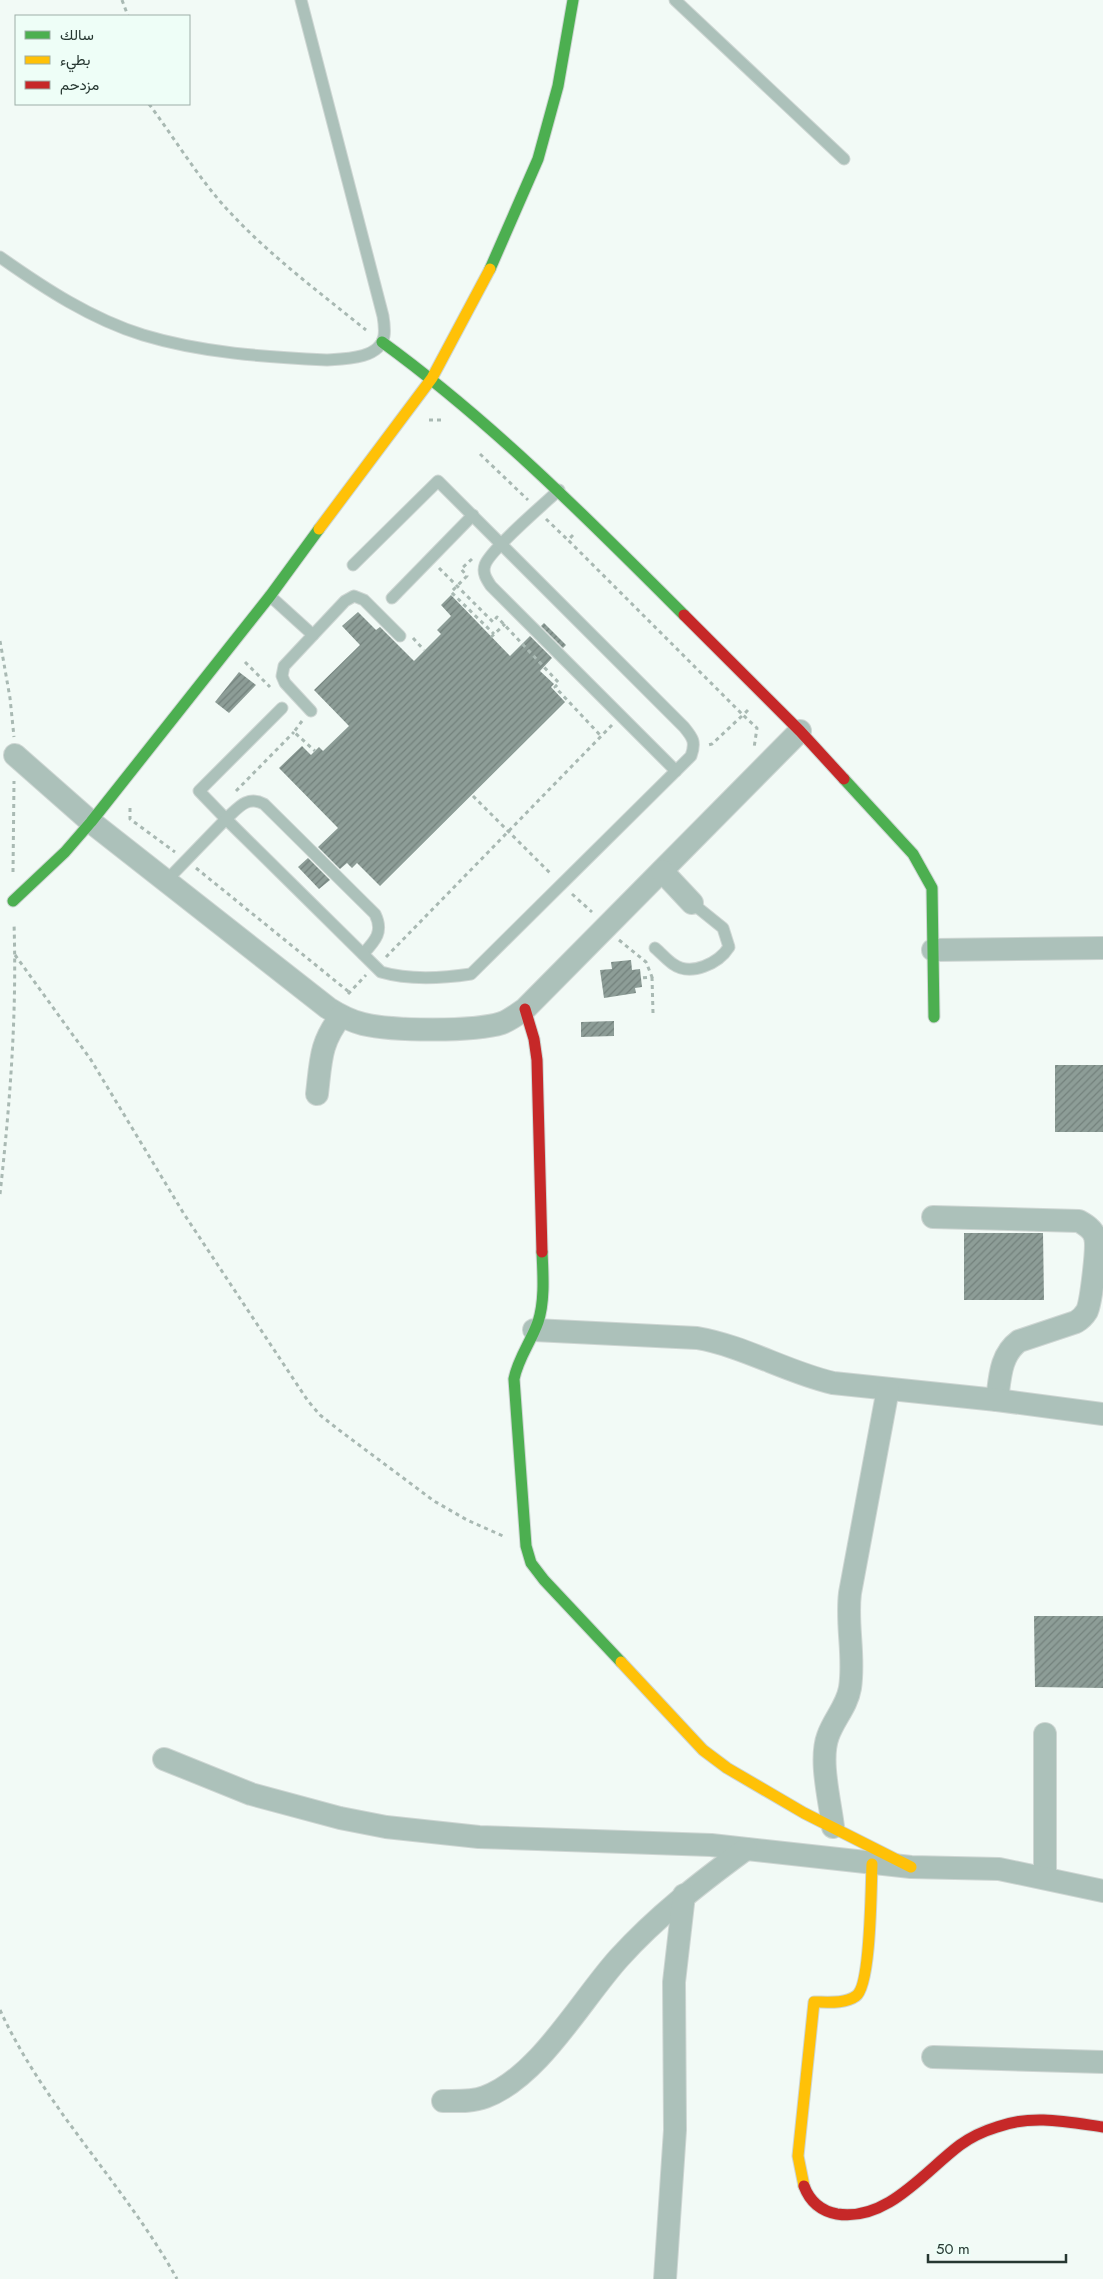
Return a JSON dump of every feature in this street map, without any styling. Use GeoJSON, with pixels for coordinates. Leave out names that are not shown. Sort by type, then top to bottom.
{"type":"FeatureCollection","features":[{"type":"Feature","properties":{"kind":"street"},"geometry":{"type":"LineString","coordinates":[[13,901],[65,852],[91,822],[270,596],[432,378],[496,259],[538,159],[558,86],[575,2]]}},
{"type":"Feature","properties":{"kind":"street"},"geometry":{"type":"LineString","coordinates":[[382,342],[432,378],[558,490],[800,731],[897,836],[920,866],[932,888],[934,1017]]}},
{"type":"Feature","properties":{"kind":"street"},"geometry":{"type":"LineString","coordinates":[[15,756],[91,822],[328,1008],[341,1016],[364,1024],[394,1028],[461,1028],[481,1027],[502,1022],[525,1009],[800,731]]}},
{"type":"Feature","properties":{"kind":"street"},"geometry":{"type":"LineString","coordinates":[[662,871],[692,903]]}},
{"type":"Feature","properties":{"kind":"street"},"geometry":{"type":"LineString","coordinates":[[933,950],[1103,948]]}},
{"type":"Feature","properties":{"kind":"street"},"geometry":{"type":"LineString","coordinates":[[525,1009],[534,1039],[537,1060],[543,1285],[541,1310],[534,1330],[523,1349],[514,1379],[514,1400],[526,1546],[531,1563],[544,1580],[703,1750],[728,1770],[759,1788],[911,1867]]}},
{"type":"Feature","properties":{"kind":"street"},"geometry":{"type":"LineString","coordinates":[[317,1094],[323,1044],[329,1031],[341,1016]]}},
{"type":"Feature","properties":{"kind":"street"},"geometry":{"type":"LineString","coordinates":[[933,1217],[1079,1221],[1089,1226],[1095,1236],[1096,1247],[1089,1301],[1083,1317],[1076,1322],[1019,1341],[1012,1346],[1002,1364],[997,1400]]}},
{"type":"Feature","properties":{"kind":"street"},"geometry":{"type":"LineString","coordinates":[[534,1330],[697,1338],[716,1341],[807,1377],[832,1383],[997,1400],[1103,1414]]}},
{"type":"Feature","properties":{"kind":"street"},"geometry":{"type":"LineString","coordinates":[[833,1827],[825,1751],[828,1737],[844,1707],[849,1690],[852,1671],[848,1613],[850,1593],[888,1390]]}},
{"type":"Feature","properties":{"kind":"street"},"geometry":{"type":"LineString","coordinates":[[1045,1734],[1045,1878]]}},
{"type":"Feature","properties":{"kind":"street"},"geometry":{"type":"LineString","coordinates":[[164,1759],[250,1794],[340,1818],[386,1827],[479,1837],[652,1841],[746,1849],[872,1864],[998,1869],[1103,1891]]}},
{"type":"Feature","properties":{"kind":"street"},"geometry":{"type":"LineString","coordinates":[[443,2101],[468,2101],[484,2097],[501,2089],[518,2077],[538,2058],[619,1958],[684,1895],[746,1849]]}},
{"type":"Feature","properties":{"kind":"street"},"geometry":{"type":"LineString","coordinates":[[872,1864],[866,1974],[860,1992],[855,1997],[844,2001],[814,2002],[798,2156],[801,2178],[809,2198],[826,2211],[844,2216],[880,2206],[903,2193],[967,2141],[1008,2123],[1031,2120],[1103,2127]]}},
{"type":"Feature","properties":{"kind":"street"},"geometry":{"type":"LineString","coordinates":[[666,2279],[675,2130],[674,1982],[684,1895]]}},
{"type":"Feature","properties":{"kind":"street"},"geometry":{"type":"LineString","coordinates":[[933,2057],[1103,2062]]}},
{"type":"Feature","properties":{"kind":"lane"},"geometry":{"type":"LineString","coordinates":[[0,257],[43,288],[92,313],[142,335],[172,343],[203,348],[327,360],[346,360],[372,351],[382,342],[384,335],[381,307],[301,0]]}},
{"type":"Feature","properties":{"kind":"lane"},"geometry":{"type":"LineString","coordinates":[[675,0],[844,159]]}},
{"type":"Feature","properties":{"kind":"lane"},"geometry":{"type":"LineString","coordinates":[[282,708],[199,791],[381,972],[394,976],[458,976],[471,974],[690,756],[695,746],[694,738],[684,727],[438,481],[354,565]]}},
{"type":"Feature","properties":{"kind":"lane"},"geometry":{"type":"LineString","coordinates":[[558,490],[502,544],[485,564],[484,575],[491,586],[676,771]]}},
{"type":"Feature","properties":{"kind":"lane"},"geometry":{"type":"LineString","coordinates":[[392,598],[473,516]]}},
{"type":"Feature","properties":{"kind":"lane"},"geometry":{"type":"LineString","coordinates":[[270,596],[313,635]]}},
{"type":"Feature","properties":{"kind":"lane"},"geometry":{"type":"LineString","coordinates":[[311,711],[285,683],[282,676],[284,666],[346,601],[354,596],[364,600],[400,636]]}},
{"type":"Feature","properties":{"kind":"lane"},"geometry":{"type":"LineString","coordinates":[[166,881],[226,819],[246,802],[256,800],[264,804],[375,914],[380,923],[380,932],[363,954]]}},
{"type":"Feature","properties":{"kind":"lane"},"geometry":{"type":"LineString","coordinates":[[655,948],[675,966],[686,968],[703,967],[715,963],[724,955],[729,947],[724,928],[692,903]]}},
{"type":"Feature","properties":{"kind":"path"},"geometry":{"type":"LineString","coordinates":[[122,0],[128,15]]}},
{"type":"Feature","properties":{"kind":"path"},"geometry":{"type":"LineString","coordinates":[[150,105],[218,198],[250,232],[285,265],[382,342]]}},
{"type":"Feature","properties":{"kind":"path"},"geometry":{"type":"LineString","coordinates":[[428,420],[447,420]]}},
{"type":"Feature","properties":{"kind":"path"},"geometry":{"type":"LineString","coordinates":[[475,448],[757,728],[754,748],[748,755]]}},
{"type":"Feature","properties":{"kind":"path"},"geometry":{"type":"LineString","coordinates":[[568,540],[588,519]]}},
{"type":"Feature","properties":{"kind":"path"},"geometry":{"type":"LineString","coordinates":[[431,558],[493,622],[497,617],[559,683],[555,687],[601,736]]}},
{"type":"Feature","properties":{"kind":"path"},"geometry":{"type":"LineString","coordinates":[[491,638],[518,612]]}},
{"type":"Feature","properties":{"kind":"path"},"geometry":{"type":"LineString","coordinates":[[695,746],[712,744],[763,695]]}},
{"type":"Feature","properties":{"kind":"path"},"geometry":{"type":"LineString","coordinates":[[341,1016],[349,992],[621,716]]}},
{"type":"Feature","properties":{"kind":"path"},"geometry":{"type":"LineString","coordinates":[[246,802],[235,790],[294,732]]}},
{"type":"Feature","properties":{"kind":"path"},"geometry":{"type":"LineString","coordinates":[[473,796],[592,912],[598,906]]}},
{"type":"Feature","properties":{"kind":"path"},"geometry":{"type":"LineString","coordinates":[[130,805],[130,819],[186,860],[349,992]]}},
{"type":"Feature","properties":{"kind":"path"},"geometry":{"type":"LineString","coordinates":[[605,928],[646,962],[652,977],[653,1012]]}},
{"type":"Feature","properties":{"kind":"path"},"geometry":{"type":"LineString","coordinates":[[15,956],[91,1060],[184,1214],[308,1401],[320,1415],[434,1501],[467,1520],[526,1546]]}},
{"type":"Feature","properties":{"kind":"path"},"geometry":{"type":"LineString","coordinates":[[641,978],[652,977]]}},
{"type":"Feature","properties":{"kind":"path"},"geometry":{"type":"LineString","coordinates":[[0,2010],[22,2051],[58,2108],[145,2229],[177,2279]]}},
{"type":"Feature","properties":{"kind":"building"},"geometry":{"type":"Polygon","coordinates":[[[451,595],[510,656],[530,636],[552,658],[540,671],[554,684],[551,687],[565,702],[380,886],[357,863],[352,868],[347,863],[340,869],[318,847],[338,828],[279,768],[302,746],[311,755],[319,747],[323,751],[349,726],[314,690],[360,645],[342,626],[358,612],[376,630],[380,627],[414,661],[441,634],[437,630],[451,616],[441,605],[451,595]]]}},
{"type":"Feature","properties":{"kind":"building"},"geometry":{"type":"Polygon","coordinates":[[[544,623],[566,645],[563,648],[541,626],[544,623]]]}},
{"type":"Feature","properties":{"kind":"building"},"geometry":{"type":"Polygon","coordinates":[[[239,672],[256,685],[229,713],[215,702],[239,672]]]}},
{"type":"Feature","properties":{"kind":"building"},"geometry":{"type":"Polygon","coordinates":[[[308,858],[330,880],[319,889],[298,867],[308,858]]]}},
{"type":"Feature","properties":{"kind":"building"},"geometry":{"type":"Polygon","coordinates":[[[631,960],[632,970],[640,969],[642,987],[635,988],[636,993],[604,998],[600,970],[612,969],[611,962],[631,960]]]}},
{"type":"Feature","properties":{"kind":"building"},"geometry":{"type":"Polygon","coordinates":[[[614,1021],[614,1036],[581,1037],[581,1022],[614,1021]]]}},
{"type":"Feature","properties":{"kind":"building"},"geometry":{"type":"Polygon","coordinates":[[[1055,1065],[1103,1065],[1103,1132],[1055,1132],[1055,1065]]]}},
{"type":"Feature","properties":{"kind":"building"},"geometry":{"type":"Polygon","coordinates":[[[964,1233],[1043,1233],[1044,1300],[964,1300],[964,1233]]]}},
{"type":"Feature","properties":{"kind":"building"},"geometry":{"type":"Polygon","coordinates":[[[1034,1616],[1103,1616],[1103,1688],[1035,1687],[1034,1616]]]}},
{"type":"Feature","properties":{"kind":"traffic: fast"},"geometry":{"type":"LineString","coordinates":[[490,269],[538,159],[558,86],[573,0]]}},
{"type":"Feature","properties":{"kind":"traffic: fast"},"geometry":{"type":"LineString","coordinates":[[382,342],[423,373],[501,438],[612,543],[684,615]]}},
{"type":"Feature","properties":{"kind":"traffic: fast"},"geometry":{"type":"LineString","coordinates":[[13,901],[65,852],[91,822],[270,596],[319,529]]}},
{"type":"Feature","properties":{"kind":"traffic: fast"},"geometry":{"type":"LineString","coordinates":[[844,779],[913,854],[932,888],[934,1017]]}},
{"type":"Feature","properties":{"kind":"traffic: fast"},"geometry":{"type":"LineString","coordinates":[[542,1252],[542,1305],[538,1322],[518,1364],[514,1379],[526,1546],[531,1563],[544,1580],[621,1662]]}},
{"type":"Feature","properties":{"kind":"traffic: slow"},"geometry":{"type":"LineString","coordinates":[[319,529],[432,378],[490,269]]}},
{"type":"Feature","properties":{"kind":"traffic: slow"},"geometry":{"type":"LineString","coordinates":[[621,1662],[703,1750],[727,1768],[804,1813],[911,1867]]}},
{"type":"Feature","properties":{"kind":"traffic: slow"},"geometry":{"type":"LineString","coordinates":[[804,2186],[798,2156],[814,2002],[836,2002],[852,1999],[861,1988],[867,1956],[872,1864]]}},
{"type":"Feature","properties":{"kind":"traffic: jam"},"geometry":{"type":"LineString","coordinates":[[684,615],[800,731],[844,779]]}},
{"type":"Feature","properties":{"kind":"traffic: jam"},"geometry":{"type":"LineString","coordinates":[[525,1009],[534,1039],[537,1060],[542,1252]]}},
{"type":"Feature","properties":{"kind":"traffic: jam"},"geometry":{"type":"LineString","coordinates":[[804,2186],[809,2197],[826,2211],[837,2214],[855,2214],[889,2203],[960,2145],[982,2132],[1010,2123],[1037,2120],[1063,2121],[1103,2127]]}}]}
